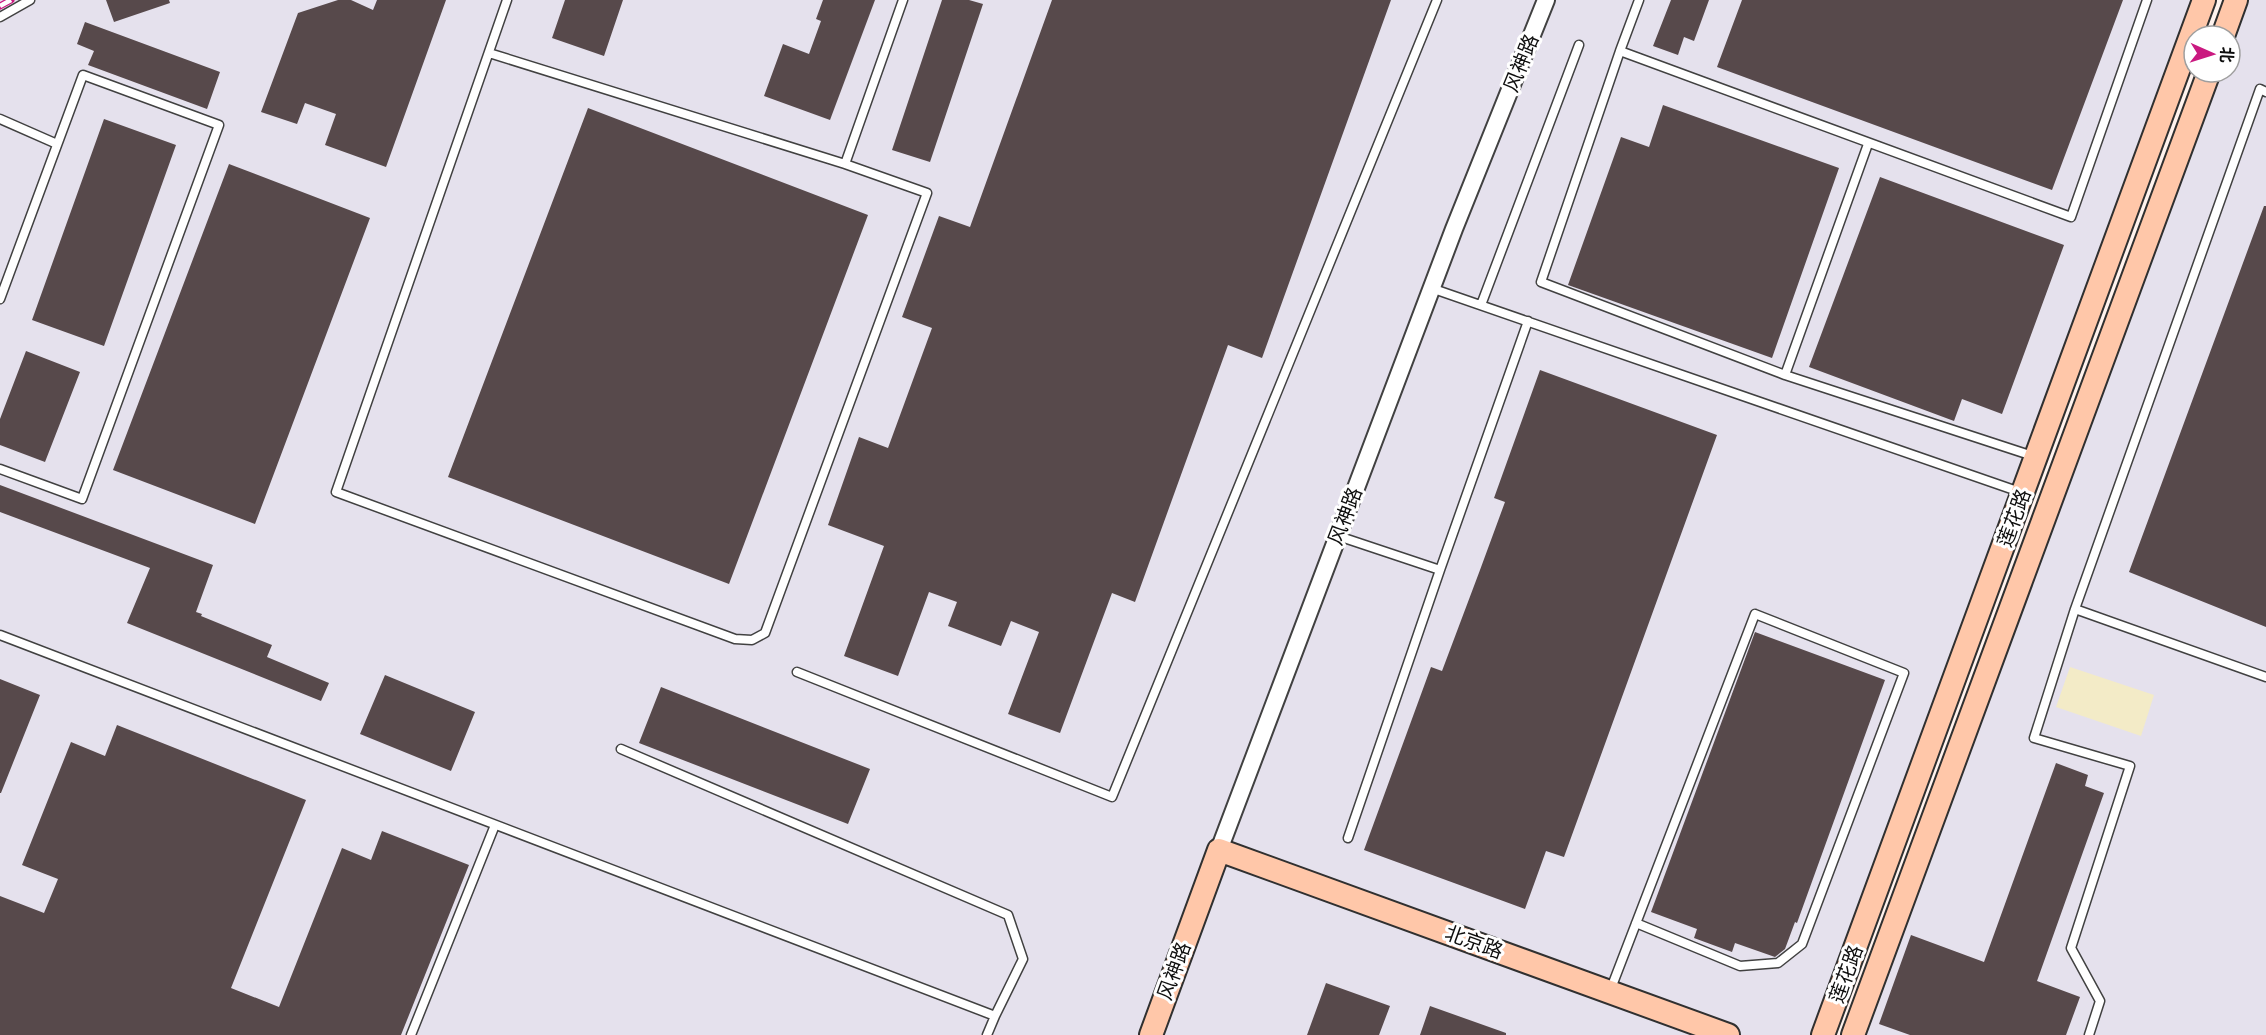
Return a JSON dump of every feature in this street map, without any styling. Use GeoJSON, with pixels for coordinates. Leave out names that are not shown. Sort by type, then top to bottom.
{"type":"FeatureCollection","features":[{"type":"Feature","properties":{"kind":"street","name":"风神路"},"geometry":{"type":"LineString","coordinates":[[1151,1035],[1431,288],[1546,0]]}},
{"type":"Feature","properties":{"kind":"street","name":"莲花路"},"geometry":{"type":"LineString","coordinates":[[1823,1035],[2204,0]]}},
{"type":"Feature","properties":{"kind":"street"},"geometry":{"type":"LineString","coordinates":[[2227,24],[2236,0]]}},
{"type":"Feature","properties":{"kind":"street","name":"莲花路"},"geometry":{"type":"LineString","coordinates":[[1853,1035],[2206,84]]}},
{"type":"Feature","properties":{"kind":"street","name":"北京路"},"geometry":{"type":"LineString","coordinates":[[1219,850],[1728,1035]]}},
{"type":"Feature","properties":{"kind":"lane"},"geometry":{"type":"LineString","coordinates":[[0,17],[30,0]]}},
{"type":"Feature","properties":{"kind":"lane"},"geometry":{"type":"LineString","coordinates":[[489,53],[845,164],[927,193],[765,633],[752,640],[735,639],[336,492],[507,0]]}},
{"type":"Feature","properties":{"kind":"lane"},"geometry":{"type":"LineString","coordinates":[[845,164],[903,0]]}},
{"type":"Feature","properties":{"kind":"lane"},"geometry":{"type":"LineString","coordinates":[[797,672],[1112,797],[1437,0]]}},
{"type":"Feature","properties":{"kind":"lane"},"geometry":{"type":"LineString","coordinates":[[1639,0],[1541,282],[1785,375],[2036,457]]}},
{"type":"Feature","properties":{"kind":"lane"},"geometry":{"type":"LineString","coordinates":[[1620,51],[2071,217],[2147,0]]}},
{"type":"Feature","properties":{"kind":"lane"},"geometry":{"type":"LineString","coordinates":[[1481,305],[1579,45]]}},
{"type":"Feature","properties":{"kind":"lane"},"geometry":{"type":"LineString","coordinates":[[0,299],[83,75],[219,125],[82,500],[0,469]]}},
{"type":"Feature","properties":{"kind":"lane"},"geometry":{"type":"LineString","coordinates":[[2089,1035],[2100,1001],[2071,948],[2130,766],[2034,738],[2075,609],[2260,90],[2266,92]]}},
{"type":"Feature","properties":{"kind":"lane"},"geometry":{"type":"LineString","coordinates":[[0,119],[57,144]]}},
{"type":"Feature","properties":{"kind":"lane"},"geometry":{"type":"LineString","coordinates":[[1785,375],[1868,144]]}},
{"type":"Feature","properties":{"kind":"lane"},"geometry":{"type":"LineString","coordinates":[[1431,288],[2023,493]]}},
{"type":"Feature","properties":{"kind":"lane"},"geometry":{"type":"LineString","coordinates":[[1348,838],[1528,321]]}},
{"type":"Feature","properties":{"kind":"lane"},"geometry":{"type":"LineString","coordinates":[[1338,536],[1440,570]]}},
{"type":"Feature","properties":{"kind":"lane"},"geometry":{"type":"LineString","coordinates":[[2075,609],[2266,677]]}},
{"type":"Feature","properties":{"kind":"lane"},"geometry":{"type":"LineString","coordinates":[[1610,992],[1636,923],[1755,614],[1904,673],[1802,944],[1778,963],[1740,966],[1636,923]]}},
{"type":"Feature","properties":{"kind":"lane"},"geometry":{"type":"LineString","coordinates":[[0,635],[995,1016]]}},
{"type":"Feature","properties":{"kind":"lane"},"geometry":{"type":"LineString","coordinates":[[621,749],[1008,915],[1023,959],[987,1035]]}},
{"type":"Feature","properties":{"kind":"lane"},"geometry":{"type":"LineString","coordinates":[[411,1035],[495,825]]}},
{"type":"Feature","properties":{"kind":"shaded area"},"geometry":{"type":"Polygon","coordinates":[[[0,0],[2204,0],[2195,24],[2182,24],[2182,60],[1823,1035],[0,1035],[0,0]]]}},
{"type":"Feature","properties":{"kind":"shaded area"},"geometry":{"type":"Polygon","coordinates":[[[2236,0],[2266,0],[2266,1035],[1853,1035],[2205,84],[2242,84],[2242,24],[2232,24],[2236,0]]]}},
{"type":"Feature","properties":{"kind":"shaded area"},"geometry":{"type":"Polygon","coordinates":[[[2070,667],[2154,695],[2141,736],[2056,707],[2070,667]]]}},
{"type":"Feature","properties":{"kind":"building"},"geometry":{"type":"Polygon","coordinates":[[[106,0],[169,0],[170,3],[114,22],[106,0]]]}},
{"type":"Feature","properties":{"kind":"building"},"geometry":{"type":"Polygon","coordinates":[[[338,0],[351,0],[373,10],[377,0],[446,0],[386,167],[325,145],[336,114],[305,103],[297,124],[261,112],[298,13],[338,0]]]}},
{"type":"Feature","properties":{"kind":"building"},"geometry":{"type":"Polygon","coordinates":[[[565,0],[623,0],[604,56],[552,38],[565,0]]]}},
{"type":"Feature","properties":{"kind":"building"},"geometry":{"type":"Polygon","coordinates":[[[823,0],[875,0],[830,120],[764,96],[783,44],[809,54],[821,21],[816,19],[823,0]]]}},
{"type":"Feature","properties":{"kind":"building"},"geometry":{"type":"Polygon","coordinates":[[[942,0],[969,0],[983,4],[930,162],[892,150],[942,0]]]}},
{"type":"Feature","properties":{"kind":"building"},"geometry":{"type":"Polygon","coordinates":[[[1052,0],[1391,0],[1262,358],[1228,345],[1135,602],[1112,593],[1060,733],[1008,714],[1039,632],[1011,621],[1001,646],[948,626],[957,602],[929,592],[898,676],[844,656],[884,546],[828,525],[859,437],[888,448],[932,328],[902,317],[939,216],[970,227],[1052,0]]]}},
{"type":"Feature","properties":{"kind":"building"},"geometry":{"type":"Polygon","coordinates":[[[1671,0],[1709,0],[1694,41],[1684,37],[1678,55],[1653,46],[1671,0]]]}},
{"type":"Feature","properties":{"kind":"building"},"geometry":{"type":"Polygon","coordinates":[[[1742,0],[2123,0],[2052,190],[1717,67],[1742,0]]]}},
{"type":"Feature","properties":{"kind":"building"},"geometry":{"type":"Polygon","coordinates":[[[85,22],[220,72],[207,109],[88,65],[94,51],[77,44],[85,22]]]}},
{"type":"Feature","properties":{"kind":"building"},"geometry":{"type":"Polygon","coordinates":[[[1663,105],[1839,168],[1772,358],[1568,285],[1621,137],[1649,147],[1663,105]]]}},
{"type":"Feature","properties":{"kind":"building"},"geometry":{"type":"Polygon","coordinates":[[[588,108],[868,215],[729,584],[448,477],[588,108]]]}},
{"type":"Feature","properties":{"kind":"building"},"geometry":{"type":"Polygon","coordinates":[[[104,119],[176,145],[104,346],[32,320],[104,119]]]}},
{"type":"Feature","properties":{"kind":"building"},"geometry":{"type":"Polygon","coordinates":[[[229,164],[370,218],[255,524],[113,470],[229,164]]]}},
{"type":"Feature","properties":{"kind":"building"},"geometry":{"type":"Polygon","coordinates":[[[1880,177],[2064,245],[2002,414],[1962,399],[1954,421],[1809,367],[1880,177]]]}},
{"type":"Feature","properties":{"kind":"building"},"geometry":{"type":"Polygon","coordinates":[[[2264,206],[2266,206],[2266,627],[2129,572],[2264,206]]]}},
{"type":"Feature","properties":{"kind":"building"},"geometry":{"type":"Polygon","coordinates":[[[26,351],[80,372],[45,462],[0,445],[0,419],[26,351]]]}},
{"type":"Feature","properties":{"kind":"building"},"geometry":{"type":"Polygon","coordinates":[[[1540,370],[1717,435],[1564,857],[1546,851],[1525,909],[1364,850],[1431,667],[1442,671],[1505,502],[1494,498],[1540,370]]]}},
{"type":"Feature","properties":{"kind":"building"},"geometry":{"type":"Polygon","coordinates":[[[0,485],[213,565],[196,612],[272,645],[267,657],[329,683],[321,701],[127,623],[150,568],[0,512],[0,485]]]}},
{"type":"Feature","properties":{"kind":"building"},"geometry":{"type":"Polygon","coordinates":[[[1755,632],[1885,680],[1797,923],[1795,922],[1785,949],[1775,957],[1735,943],[1732,952],[1694,938],[1697,929],[1651,912],[1755,632]]]}},
{"type":"Feature","properties":{"kind":"building"},"geometry":{"type":"Polygon","coordinates":[[[385,675],[475,712],[451,771],[360,734],[385,675]]]}},
{"type":"Feature","properties":{"kind":"building"},"geometry":{"type":"Polygon","coordinates":[[[0,679],[40,695],[1,793],[0,793],[0,679]]]}},
{"type":"Feature","properties":{"kind":"building"},"geometry":{"type":"Polygon","coordinates":[[[661,687],[870,769],[848,824],[639,743],[661,687]]]}},
{"type":"Feature","properties":{"kind":"building"},"geometry":{"type":"Polygon","coordinates":[[[117,725],[306,800],[231,988],[279,1007],[342,848],[371,860],[382,831],[469,865],[401,1035],[0,1035],[0,896],[44,913],[58,879],[22,865],[71,742],[105,756],[117,725]]]}},
{"type":"Feature","properties":{"kind":"building"},"geometry":{"type":"Polygon","coordinates":[[[2056,763],[2088,775],[2085,786],[2104,793],[2037,981],[2080,997],[2066,1035],[1910,1035],[1879,1024],[1911,935],[1984,962],[2056,763]]]}},
{"type":"Feature","properties":{"kind":"building"},"geometry":{"type":"Polygon","coordinates":[[[1326,983],[1390,1006],[1379,1035],[1307,1035],[1326,983]]]}},
{"type":"Feature","properties":{"kind":"building"},"geometry":{"type":"Polygon","coordinates":[[[1430,1006],[1506,1033],[1506,1035],[1420,1035],[1430,1006]]]}},
{"type":"Feature","properties":{"kind":"railway"},"geometry":{"type":"LineString","coordinates":[[0,6],[11,0]]}}]}
